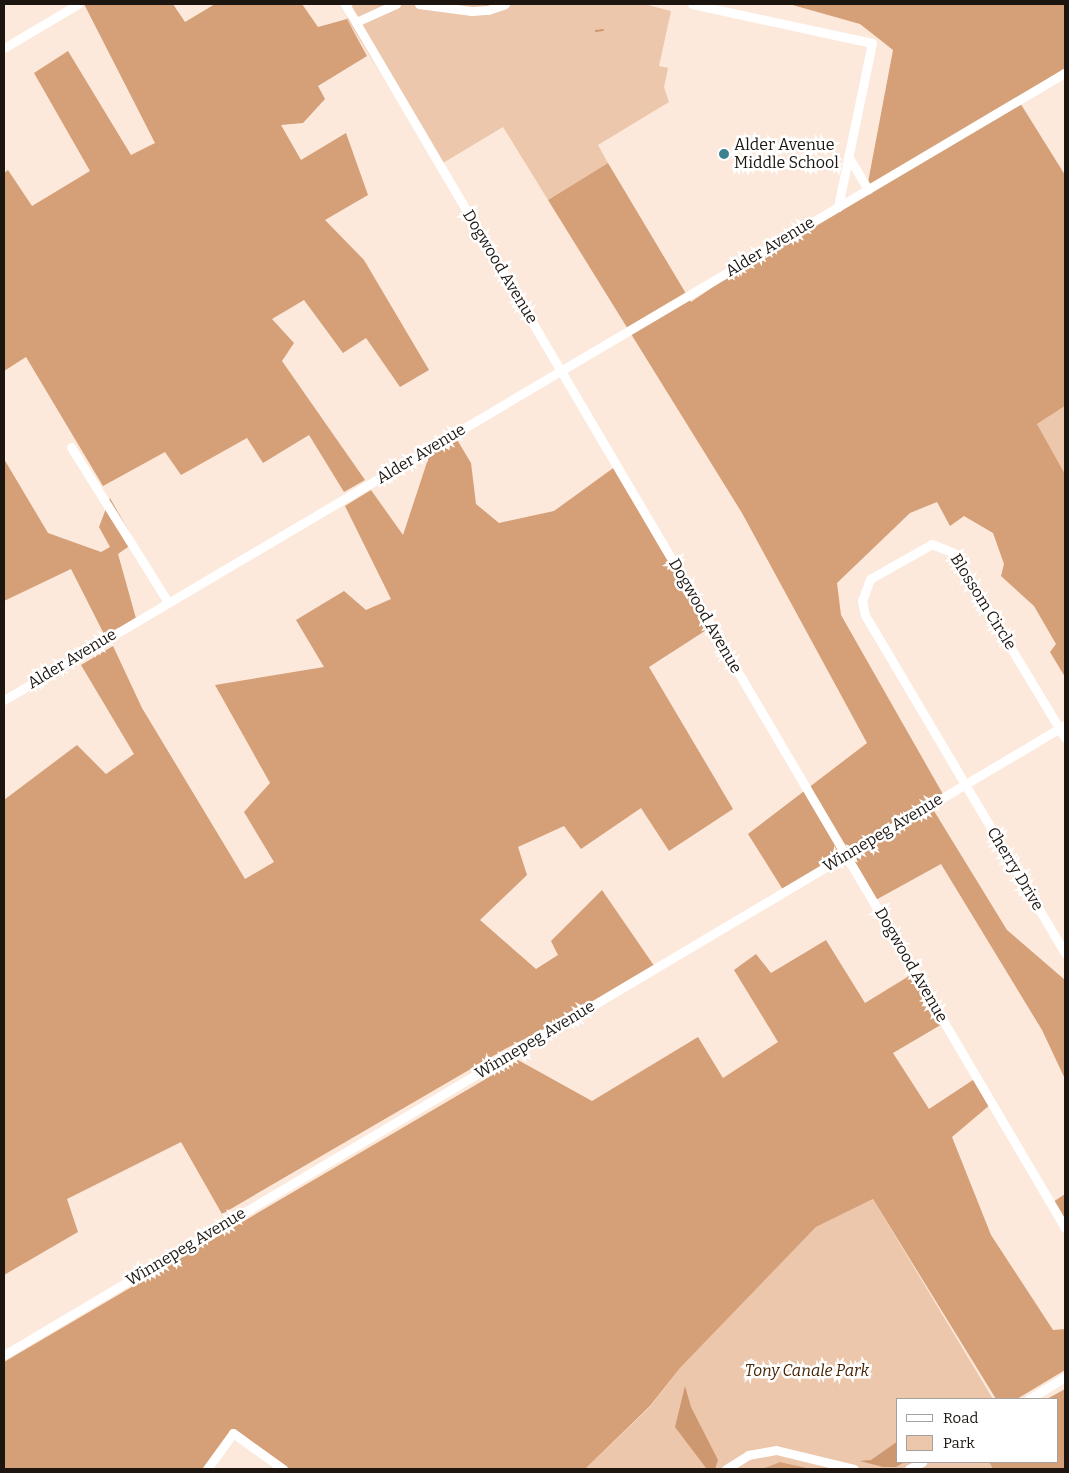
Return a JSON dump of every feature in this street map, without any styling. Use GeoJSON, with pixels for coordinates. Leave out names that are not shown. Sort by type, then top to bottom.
{"type":"FeatureCollection","features":[{"type":"Feature","properties":{"kind":"street"},"geometry":{"type":"LineString","coordinates":[[4,48],[78,4]]}},
{"type":"Feature","properties":{"kind":"street","name":"Dogwood Avenue"},"geometry":{"type":"LineString","coordinates":[[345,4],[1065,1228]]}},
{"type":"Feature","properties":{"kind":"street"},"geometry":{"type":"LineString","coordinates":[[356,22],[396,4]]}},
{"type":"Feature","properties":{"kind":"street"},"geometry":{"type":"LineString","coordinates":[[418,4],[472,11],[488,10],[505,4]]}},
{"type":"Feature","properties":{"kind":"street"},"geometry":{"type":"LineString","coordinates":[[692,4],[872,43],[838,207]]}},
{"type":"Feature","properties":{"kind":"street","name":"Alder Avenue"},"geometry":{"type":"LineString","coordinates":[[4,700],[1065,73]]}},
{"type":"Feature","properties":{"kind":"street"},"geometry":{"type":"LineString","coordinates":[[848,156],[868,189]]}},
{"type":"Feature","properties":{"kind":"street"},"geometry":{"type":"LineString","coordinates":[[71,447],[168,602]]}},
{"type":"Feature","properties":{"kind":"street","name":"Blossom Circle"},"geometry":{"type":"LineString","coordinates":[[965,784],[865,615],[862,600],[865,588],[878,572],[932,544],[954,553],[1062,727],[1065,738]]}},
{"type":"Feature","properties":{"kind":"street","name":"Winnepeg Avenue"},"geometry":{"type":"LineString","coordinates":[[4,1355],[1062,727]]}},
{"type":"Feature","properties":{"kind":"street","name":"Cherry Drive"},"geometry":{"type":"LineString","coordinates":[[965,784],[1065,953]]}},
{"type":"Feature","properties":{"kind":"street"},"geometry":{"type":"LineString","coordinates":[[1030,1398],[1065,1377]]}},
{"type":"Feature","properties":{"kind":"street"},"geometry":{"type":"LineString","coordinates":[[207,1469],[233,1433],[283,1469]]}},
{"type":"Feature","properties":{"kind":"street"},"geometry":{"type":"LineString","coordinates":[[726,1469],[748,1455],[776,1450],[854,1469]]}},
{"type":"Feature","properties":{"kind":"street"},"geometry":{"type":"LineString","coordinates":[[909,1469],[920,1463]]}},
{"type":"Feature","properties":{"kind":"green space"},"geometry":{"type":"Polygon","coordinates":[[[353,4],[644,4],[671,11],[659,66],[668,68],[664,87],[669,102],[598,145],[608,163],[548,200],[503,127],[438,166],[347,19],[353,4]]]}},
{"type":"Feature","properties":{"kind":"green space"},"geometry":{"type":"Polygon","coordinates":[[[1065,406],[1065,474],[1037,424],[1065,406]]]}},
{"type":"Feature","properties":{"kind":"green space","name":"Tony Canale Park"},"geometry":{"type":"Polygon","coordinates":[[[873,1199],[992,1398],[896,1398],[896,1463],[990,1463],[993,1469],[812,1469],[780,1462],[762,1469],[585,1469],[650,1407],[680,1368],[816,1227],[873,1199]]]}},
{"type":"Feature","properties":{"kind":"shaded area"},"geometry":{"type":"Polygon","coordinates":[[[84,4],[173,4],[185,22],[215,4],[302,4],[318,27],[347,19],[367,56],[318,86],[325,99],[303,123],[281,125],[301,160],[346,133],[368,195],[325,220],[364,260],[429,370],[400,387],[366,338],[343,353],[304,300],[272,319],[294,343],[282,361],[365,480],[344,492],[309,435],[263,463],[247,438],[181,475],[165,452],[103,486],[26,357],[4,371],[4,173],[8,170],[32,206],[90,171],[34,73],[68,51],[131,155],[155,143],[84,4]]]}},
{"type":"Feature","properties":{"kind":"shaded area"},"geometry":{"type":"Polygon","coordinates":[[[789,4],[1065,4],[1065,68],[1017,98],[1065,175],[1065,406],[1037,424],[1065,474],[1065,677],[1050,652],[1056,644],[1034,606],[1001,576],[1004,564],[993,533],[964,516],[950,526],[937,502],[910,513],[837,583],[841,615],[944,796],[931,806],[1007,930],[1065,980],[1065,1079],[1042,1030],[941,864],[872,902],[846,858],[785,893],[748,834],[867,743],[742,513],[548,200],[608,163],[691,302],[779,242],[866,193],[893,50],[860,24],[789,4]]]}},
{"type":"Feature","properties":{"kind":"shaded area"},"geometry":{"type":"Polygon","coordinates":[[[453,433],[471,463],[476,504],[499,523],[554,511],[616,466],[711,627],[649,667],[733,809],[669,851],[641,808],[581,849],[564,826],[518,847],[527,875],[480,920],[536,969],[558,955],[551,941],[602,890],[657,970],[505,1049],[222,1214],[181,1142],[67,1199],[78,1232],[4,1275],[4,800],[77,745],[106,774],[134,754],[81,665],[113,646],[142,708],[245,879],[274,862],[244,812],[270,783],[215,685],[324,667],[296,620],[344,591],[366,610],[391,599],[345,506],[371,490],[403,535],[432,447],[453,433]]]}},
{"type":"Feature","properties":{"kind":"shaded area"},"geometry":{"type":"Polygon","coordinates":[[[4,459],[48,533],[101,552],[110,547],[99,527],[110,498],[135,542],[118,554],[137,622],[107,640],[71,569],[4,601],[4,459]]]}},
{"type":"Feature","properties":{"kind":"shaded area"},"geometry":{"type":"Polygon","coordinates":[[[826,940],[865,1003],[914,973],[944,1023],[893,1053],[929,1109],[976,1078],[991,1104],[952,1137],[991,1235],[1053,1330],[1065,1329],[1065,1370],[1019,1398],[995,1398],[873,1199],[816,1227],[680,1368],[650,1406],[585,1469],[281,1469],[234,1435],[209,1469],[4,1469],[4,1362],[518,1060],[592,1101],[698,1037],[723,1078],[778,1042],[734,970],[756,954],[771,973],[826,940]]]}},
{"type":"Feature","properties":{"kind":"shaded area"},"geometry":{"type":"Polygon","coordinates":[[[1065,1194],[1065,1229],[1050,1204],[1065,1194]]]}},
{"type":"Feature","properties":{"kind":"shaded area"},"geometry":{"type":"Polygon","coordinates":[[[685,1386],[691,1407],[718,1460],[715,1469],[706,1468],[675,1427],[685,1386]]]}},
{"type":"Feature","properties":{"kind":"shaded area"},"geometry":{"type":"Polygon","coordinates":[[[1065,1389],[1065,1469],[993,1469],[990,1463],[1059,1463],[1059,1398],[1049,1398],[1065,1389]]]}},
{"type":"Feature","properties":{"kind":"shaded area"},"geometry":{"type":"Polygon","coordinates":[[[896,1442],[896,1463],[903,1463],[896,1467],[883,1467],[860,1461],[871,1460],[896,1442]]]}},
{"type":"Feature","properties":{"kind":"shaded area"},"geometry":{"type":"Polygon","coordinates":[[[780,1462],[812,1469],[762,1469],[780,1462]]]}},
{"type":"Feature","properties":{"kind":"waterway"},"geometry":{"type":"LineString","coordinates":[[596,31],[603,30]]}},
{"type":"Feature","properties":{"kind":"place","name":"Alder Avenue Middle School"},"geometry":{"type":"Point","coordinates":[724,154]}}]}
